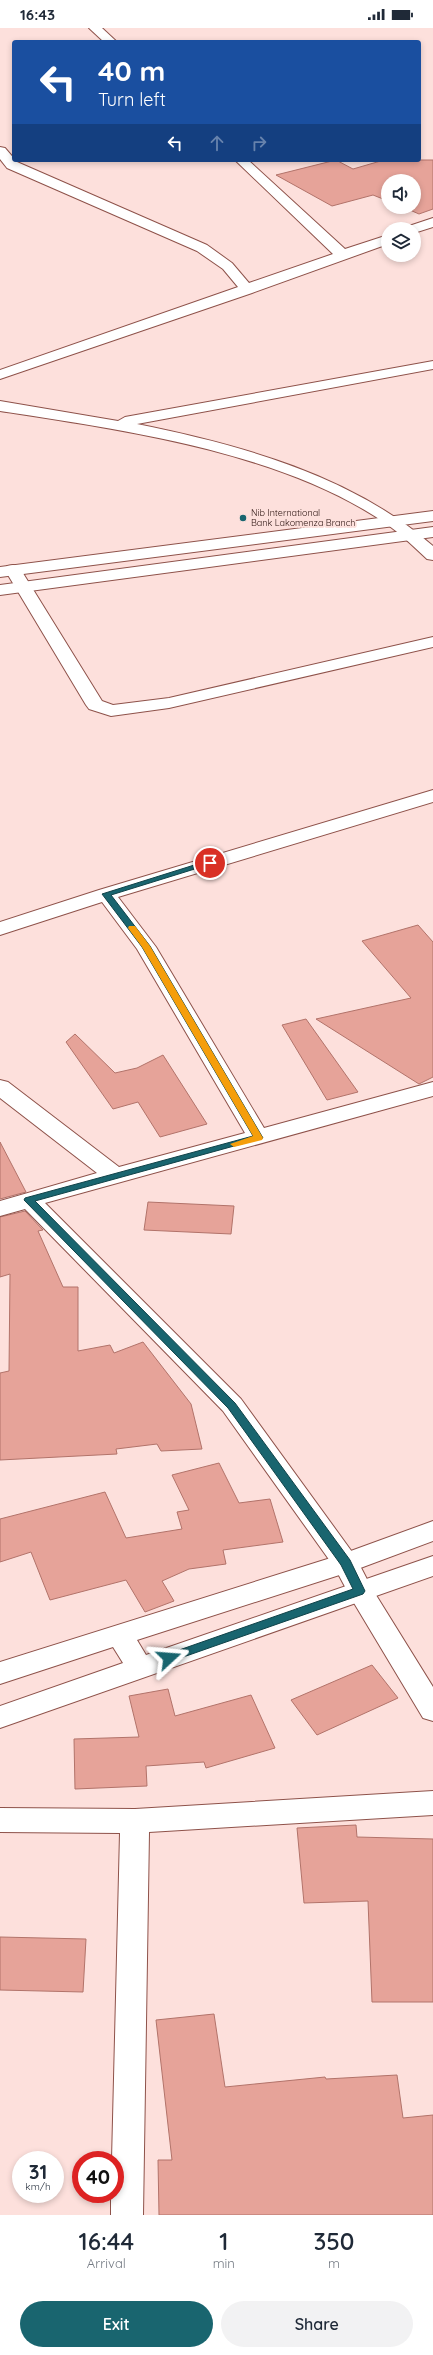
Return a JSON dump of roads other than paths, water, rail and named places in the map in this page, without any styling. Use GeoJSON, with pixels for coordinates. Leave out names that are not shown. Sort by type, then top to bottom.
{"type":"FeatureCollection","features":[{"type":"Feature","properties":{"kind":"main road"},"geometry":{"type":"LineString","coordinates":[[95,28],[108,40]]}},
{"type":"Feature","properties":{"kind":"main road"},"geometry":{"type":"LineString","coordinates":[[0,151],[6,166],[202,248],[222,261],[239,276],[247,290]]}},
{"type":"Feature","properties":{"kind":"main road"},"geometry":{"type":"LineString","coordinates":[[243,162],[344,255]]}},
{"type":"Feature","properties":{"kind":"main road"},"geometry":{"type":"LineString","coordinates":[[421,226],[433,222]]}},
{"type":"Feature","properties":{"kind":"main road"},"geometry":{"type":"LineString","coordinates":[[0,375],[247,290],[381,242]]}},
{"type":"Feature","properties":{"kind":"main road"},"geometry":{"type":"LineString","coordinates":[[116,424],[433,365]]}},
{"type":"Feature","properties":{"kind":"main road"},"geometry":{"type":"LineString","coordinates":[[0,406],[116,424],[212,444],[290,471],[336,490],[393,521],[433,555]]}},
{"type":"Feature","properties":{"kind":"main road"},"geometry":{"type":"LineString","coordinates":[[6,571],[433,516]]}},
{"type":"Feature","properties":{"kind":"main road"},"geometry":{"type":"LineString","coordinates":[[0,590],[433,532]]}},
{"type":"Feature","properties":{"kind":"main road"},"geometry":{"type":"LineString","coordinates":[[6,571],[24,587],[95,704],[111,711],[169,703],[433,642]]}},
{"type":"Feature","properties":{"kind":"main road"},"geometry":{"type":"LineString","coordinates":[[0,929],[106,894],[433,796]]}},
{"type":"Feature","properties":{"kind":"main road"},"geometry":{"type":"LineString","coordinates":[[106,894],[146,946],[259,1138]]}},
{"type":"Feature","properties":{"kind":"main road"},"geometry":{"type":"LineString","coordinates":[[0,1087],[115,1175]]}},
{"type":"Feature","properties":{"kind":"main road"},"geometry":{"type":"LineString","coordinates":[[0,1209],[115,1175],[259,1138],[433,1089]]}},
{"type":"Feature","properties":{"kind":"main road"},"geometry":{"type":"LineString","coordinates":[[29,1200],[232,1405],[346,1563],[360,1591],[433,1710]]}},
{"type":"Feature","properties":{"kind":"main road"},"geometry":{"type":"LineString","coordinates":[[0,1674],[346,1563],[433,1531]]}},
{"type":"Feature","properties":{"kind":"main road"},"geometry":{"type":"LineString","coordinates":[[0,1717],[433,1566]]}},
{"type":"Feature","properties":{"kind":"main road"},"geometry":{"type":"LineString","coordinates":[[120,1635],[140,1668]]}},
{"type":"Feature","properties":{"kind":"main road"},"geometry":{"type":"LineString","coordinates":[[0,1820],[135,1821],[433,1803]]}},
{"type":"Feature","properties":{"kind":"main road"},"geometry":{"type":"LineString","coordinates":[[127,2215],[135,1821]]}},
{"type":"Feature","properties":{"kind":"place","name":"Nib International Bank Lakomenza Branch"},"geometry":{"type":"Point","coordinates":[243,518]}}]}
